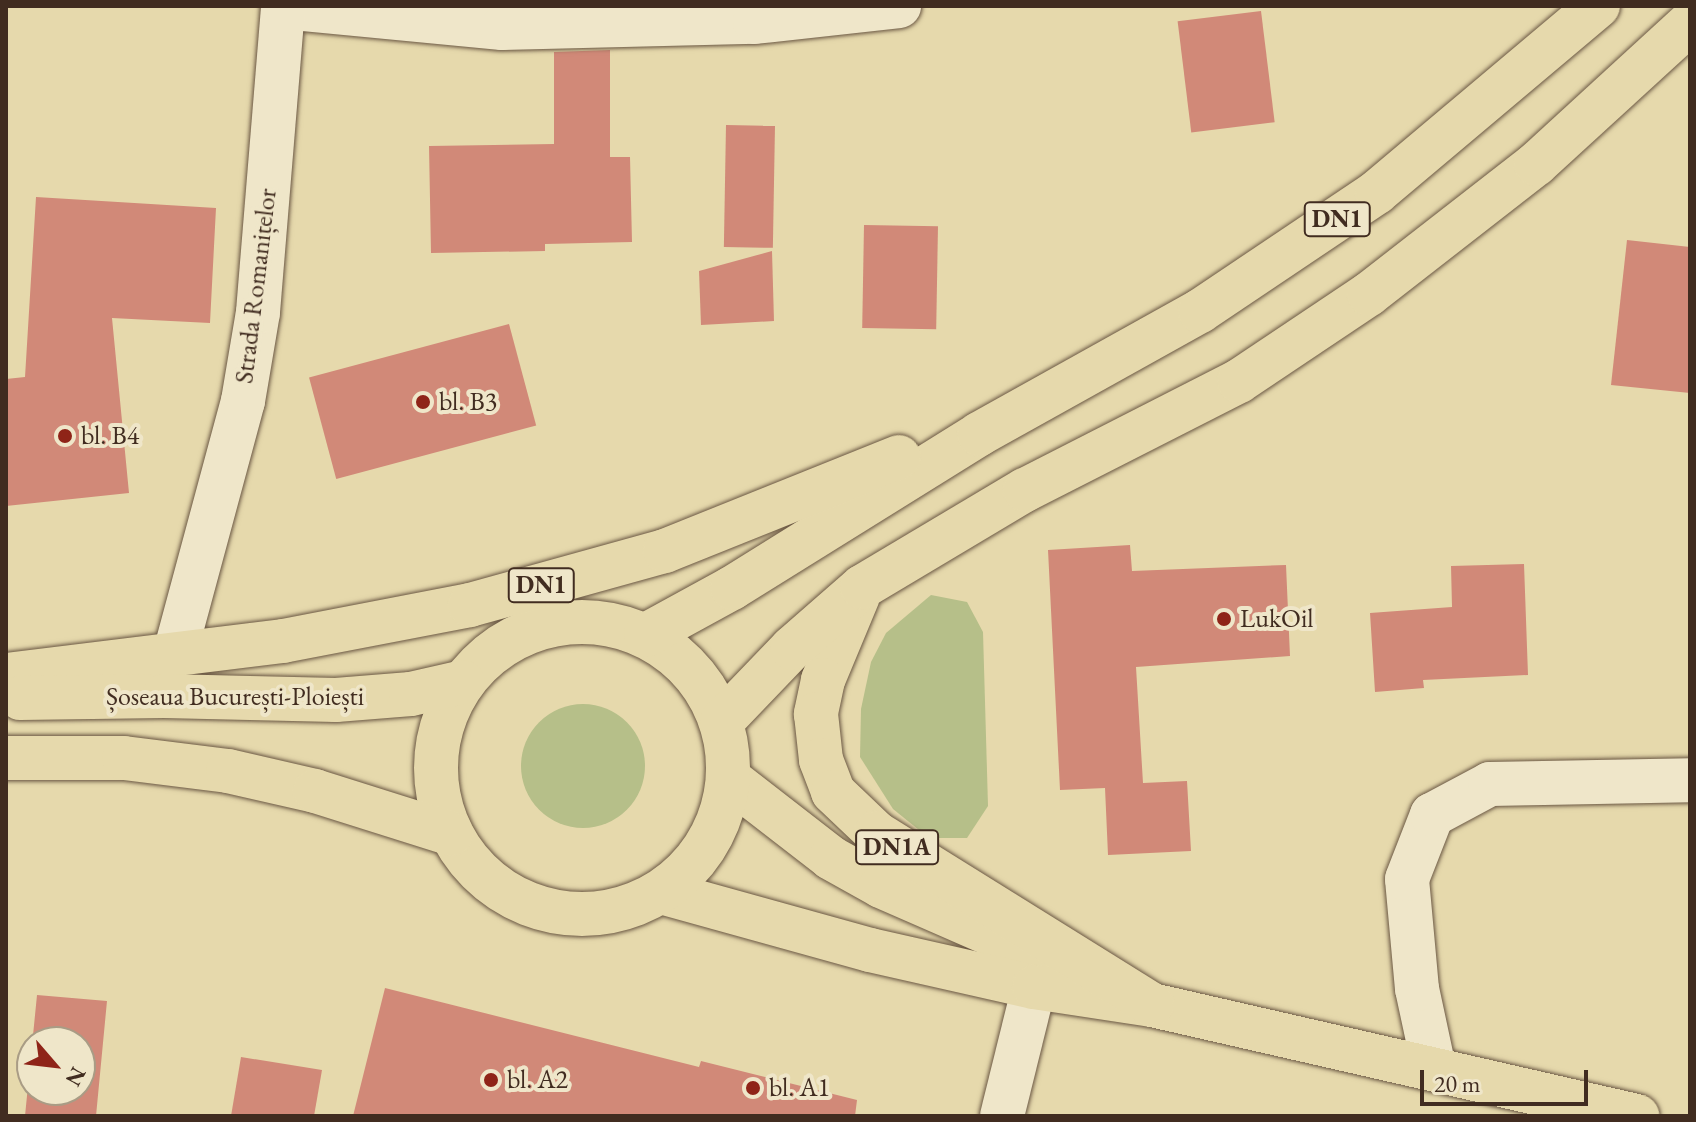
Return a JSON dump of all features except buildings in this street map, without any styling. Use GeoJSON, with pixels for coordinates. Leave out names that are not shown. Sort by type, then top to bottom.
{"type":"FeatureCollection","features":[{"type":"Feature","properties":{"kind":"main road","name":"DN1"},"geometry":{"type":"LineString","coordinates":[[646,635],[732,588],[940,458],[1200,311],[1377,192],[1598,6]]}},
{"type":"Feature","properties":{"kind":"main road"},"geometry":{"type":"LineString","coordinates":[[722,721],[792,648],[862,587],[1025,490],[1239,381],[1369,294],[1536,164],[1690,23]]}},
{"type":"Feature","properties":{"kind":"main road","name":"DN1"},"geometry":{"type":"LineString","coordinates":[[6,675],[283,641],[470,605],[665,551],[734,527],[1050,395]]}},
{"type":"Feature","properties":{"kind":"main road","name":"DN1A"},"geometry":{"type":"LineString","coordinates":[[862,587],[823,680],[816,714],[821,760],[833,792],[876,833],[1152,1005]]}},
{"type":"Feature","properties":{"kind":"main road","name":"DN1"},"geometry":{"type":"LineString","coordinates":[[597,621],[646,635],[679,656],[704,686],[722,721],[728,749],[728,778],[718,823],[695,862],[661,892],[616,911],[567,914],[520,901],[480,874],[451,834],[438,797],[435,756],[444,717],[463,682],[499,646],[546,626],[597,621]]}},
{"type":"Feature","properties":{"kind":"main road","name":"Șoseaua București-Ploiești"},"geometry":{"type":"LineString","coordinates":[[6,698],[164,696],[336,700],[411,694],[463,682]]}},
{"type":"Feature","properties":{"kind":"main road"},"geometry":{"type":"LineString","coordinates":[[6,758],[124,758],[228,771],[315,791],[451,834]]}},
{"type":"Feature","properties":{"kind":"main road","name":"DN1A"},"geometry":{"type":"LineString","coordinates":[[728,778],[831,858],[881,886],[1152,1005]]}},
{"type":"Feature","properties":{"kind":"main road","name":"DN1A"},"geometry":{"type":"LineString","coordinates":[[661,892],[870,950],[1034,987],[1152,1005],[1637,1116]]}},
{"type":"Feature","properties":{"kind":"street"},"geometry":{"type":"LineString","coordinates":[[283,7],[502,28],[755,22],[899,6]]}},
{"type":"Feature","properties":{"kind":"street","name":"Strada Romanițelor"},"geometry":{"type":"LineString","coordinates":[[175,653],[243,401],[258,312],[283,7]]}},
{"type":"Feature","properties":{"kind":"street"},"geometry":{"type":"LineString","coordinates":[[1434,1068],[1417,989],[1407,879],[1432,815],[1490,784],[1690,780]]}},
{"type":"Feature","properties":{"kind":"street"},"geometry":{"type":"LineString","coordinates":[[1002,1116],[1034,987]]}},
{"type":"Feature","properties":{"kind":"green space"},"geometry":{"type":"Polygon","coordinates":[[[931,595],[967,602],[983,632],[988,806],[967,838],[929,838],[893,809],[860,757],[861,709],[871,662],[886,633],[931,595]]]}},
{"type":"Feature","properties":{"kind":"green space"},"geometry":{"type":"Polygon","coordinates":[[[583,704],[607,709],[627,722],[640,742],[645,766],[640,790],[627,810],[607,823],[583,828],[559,823],[539,810],[526,790],[521,766],[526,742],[539,722],[559,709],[583,704]]]}},
{"type":"Feature","properties":{"kind":"place","name":"bl. B3"},"geometry":{"type":"Point","coordinates":[423,402]}},
{"type":"Feature","properties":{"kind":"place","name":"bl. B4"},"geometry":{"type":"Point","coordinates":[65,436]}},
{"type":"Feature","properties":{"kind":"place","name":"LukOil"},"geometry":{"type":"Point","coordinates":[1224,619]}},
{"type":"Feature","properties":{"kind":"place","name":"bl. A2"},"geometry":{"type":"Point","coordinates":[491,1080]}},
{"type":"Feature","properties":{"kind":"place","name":"bl. A1"},"geometry":{"type":"Point","coordinates":[753,1088]}}]}
